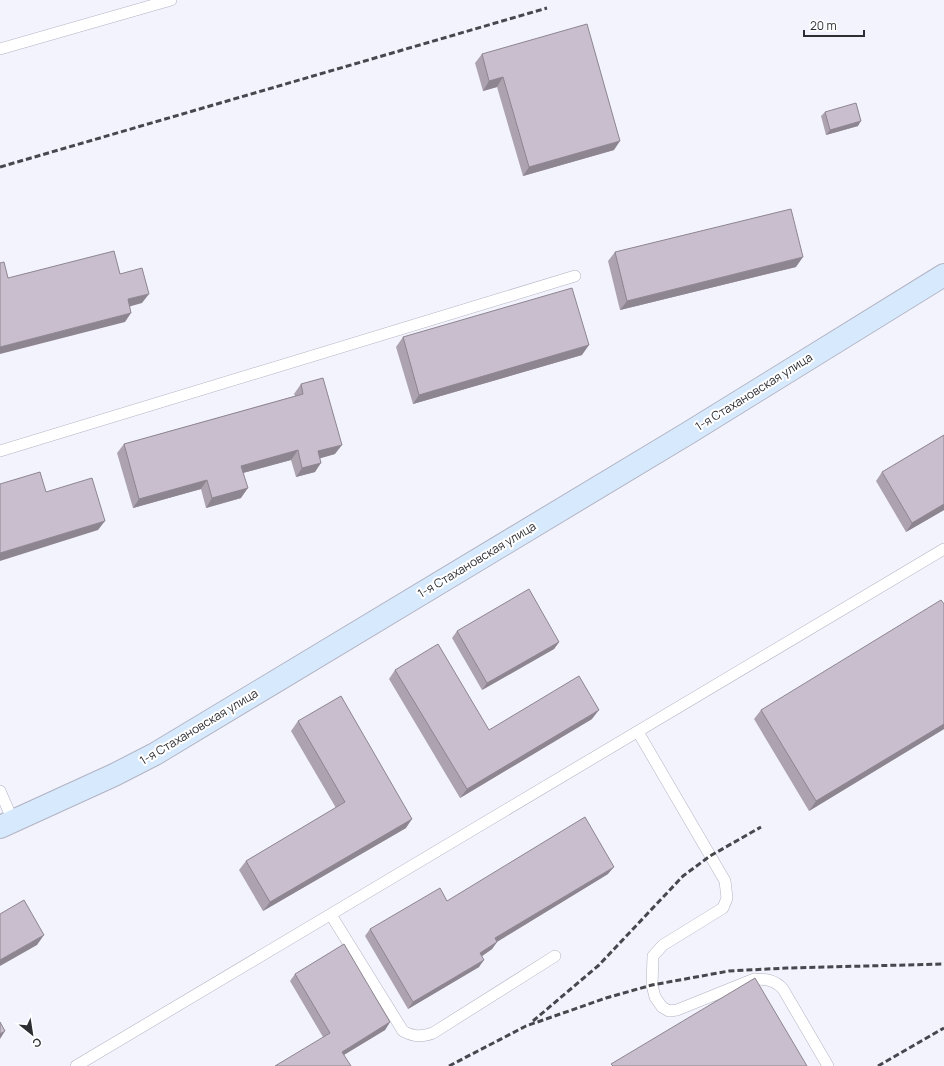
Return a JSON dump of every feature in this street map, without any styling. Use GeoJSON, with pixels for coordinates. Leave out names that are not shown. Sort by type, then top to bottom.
{"type":"FeatureCollection","features":[{"type":"Feature","properties":{"kind":"main road","name":"1-я Стахановская улица"},"geometry":{"type":"LineString","coordinates":[[6,824],[114,775],[155,754],[690,432],[944,275]]}},
{"type":"Feature","properties":{"kind":"lane"},"geometry":{"type":"LineString","coordinates":[[0,49],[172,0]]}},
{"type":"Feature","properties":{"kind":"lane"},"geometry":{"type":"LineString","coordinates":[[0,451],[575,276]]}},
{"type":"Feature","properties":{"kind":"lane"},"geometry":{"type":"LineString","coordinates":[[76,1066],[944,550]]}},
{"type":"Feature","properties":{"kind":"lane"},"geometry":{"type":"LineString","coordinates":[[638,732],[725,881],[727,898],[723,908],[663,945],[653,956],[652,985],[655,997],[662,1008],[669,1011],[677,1010],[754,979],[771,980],[778,983],[783,989],[828,1066]]}},
{"type":"Feature","properties":{"kind":"lane"},"geometry":{"type":"LineString","coordinates":[[0,790],[6,824]]}},
{"type":"Feature","properties":{"kind":"lane"},"geometry":{"type":"LineString","coordinates":[[330,915],[403,1031],[415,1036],[424,1036],[433,1033],[555,956]]}},
{"type":"Feature","properties":{"kind":"building"},"geometry":{"type":"Polygon","coordinates":[[[587,24],[620,141],[529,167],[503,77],[489,81],[482,54],[587,24]]]}},
{"type":"Feature","properties":{"kind":"building"},"geometry":{"type":"Polygon","coordinates":[[[856,103],[861,121],[830,130],[825,112],[856,103]]]}},
{"type":"Feature","properties":{"kind":"building"},"geometry":{"type":"Polygon","coordinates":[[[791,209],[803,257],[627,301],[615,252],[791,209]]]}},
{"type":"Feature","properties":{"kind":"building"},"geometry":{"type":"Polygon","coordinates":[[[114,251],[120,274],[142,268],[149,294],[128,299],[131,313],[0,347],[0,263],[4,262],[8,278],[114,251]]]}},
{"type":"Feature","properties":{"kind":"building"},"geometry":{"type":"Polygon","coordinates":[[[572,288],[589,345],[419,395],[403,337],[572,288]]]}},
{"type":"Feature","properties":{"kind":"building"},"geometry":{"type":"Polygon","coordinates":[[[323,378],[342,445],[318,451],[321,463],[302,468],[298,450],[241,466],[248,488],[212,498],[207,480],[139,499],[124,444],[303,394],[301,384],[323,378]]]}},
{"type":"Feature","properties":{"kind":"building"},"geometry":{"type":"Polygon","coordinates":[[[944,435],[944,504],[912,523],[882,472],[944,435]]]}},
{"type":"Feature","properties":{"kind":"building"},"geometry":{"type":"Polygon","coordinates":[[[40,472],[46,492],[92,478],[105,521],[0,553],[0,484],[40,472]]]}},
{"type":"Feature","properties":{"kind":"building"},"geometry":{"type":"Polygon","coordinates":[[[529,589],[559,642],[487,683],[457,631],[529,589]]]}},
{"type":"Feature","properties":{"kind":"building"},"geometry":{"type":"Polygon","coordinates":[[[941,600],[944,604],[944,724],[816,801],[761,710],[941,600]]]}},
{"type":"Feature","properties":{"kind":"building"},"geometry":{"type":"Polygon","coordinates":[[[438,644],[489,730],[579,676],[599,710],[467,789],[395,670],[438,644]]]}},
{"type":"Feature","properties":{"kind":"building"},"geometry":{"type":"Polygon","coordinates":[[[341,696],[412,819],[270,902],[246,861],[345,802],[298,721],[341,696]]]}},
{"type":"Feature","properties":{"kind":"building"},"geometry":{"type":"Polygon","coordinates":[[[585,817],[614,867],[495,938],[497,942],[480,953],[484,960],[413,1002],[370,929],[440,888],[447,901],[585,817]]]}},
{"type":"Feature","properties":{"kind":"building"},"geometry":{"type":"Polygon","coordinates":[[[24,900],[44,935],[0,960],[0,914],[24,900]]]}},
{"type":"Feature","properties":{"kind":"building"},"geometry":{"type":"Polygon","coordinates":[[[344,944],[390,1022],[342,1052],[351,1066],[275,1066],[330,1033],[295,974],[344,944]]]}},
{"type":"Feature","properties":{"kind":"building"},"geometry":{"type":"Polygon","coordinates":[[[755,978],[807,1066],[613,1066],[611,1064],[755,978]]]}},
{"type":"Feature","properties":{"kind":"building"},"geometry":{"type":"Polygon","coordinates":[[[0,1022],[5,1031],[0,1034],[0,1022]]]}},
{"type":"Feature","properties":{"kind":"railway"},"geometry":{"type":"LineString","coordinates":[[0,167],[547,8]]}},
{"type":"Feature","properties":{"kind":"railway"},"geometry":{"type":"LineString","coordinates":[[533,1021],[599,965],[683,876],[710,856],[761,827]]}},
{"type":"Feature","properties":{"kind":"railway"},"geometry":{"type":"LineString","coordinates":[[449,1066],[526,1026],[606,998],[652,985],[729,971],[944,964]]}},
{"type":"Feature","properties":{"kind":"railway"},"geometry":{"type":"LineString","coordinates":[[878,1066],[944,1028]]}}]}
